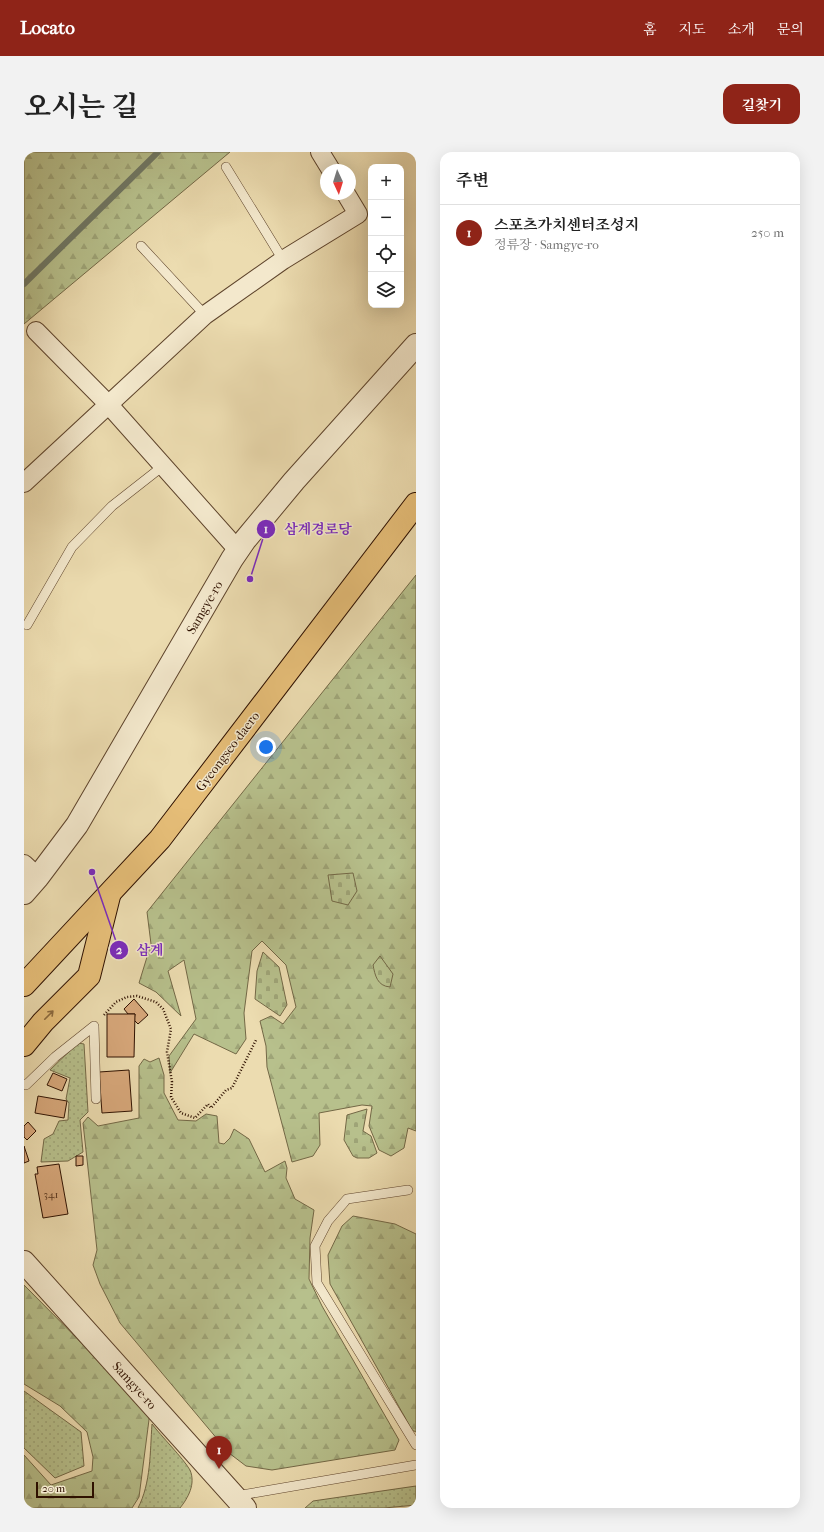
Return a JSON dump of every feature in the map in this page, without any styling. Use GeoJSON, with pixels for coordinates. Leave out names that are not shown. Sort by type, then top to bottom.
{"type":"FeatureCollection","features":[{"type":"Feature","properties":{"kind":"main road","name":"Gyeongseo-daero"},"geometry":{"type":"LineString","coordinates":[[24,985],[160,839],[416,504]]}},
{"type":"Feature","properties":{"kind":"main road"},"geometry":{"type":"LineString","coordinates":[[24,1045],[43,1022],[89,976],[109,895]]}},
{"type":"Feature","properties":{"kind":"street"},"geometry":{"type":"LineString","coordinates":[[320,152],[327,164]]}},
{"type":"Feature","properties":{"kind":"street"},"geometry":{"type":"LineString","coordinates":[[24,483],[205,315],[283,260],[358,214],[350,200]]}},
{"type":"Feature","properties":{"kind":"street"},"geometry":{"type":"LineString","coordinates":[[36,331],[108,405],[238,550]]}},
{"type":"Feature","properties":{"kind":"street","name":"Samgye-ro"},"geometry":{"type":"LineString","coordinates":[[29,878],[77,825],[238,550],[294,481],[416,345]]}},
{"type":"Feature","properties":{"kind":"street","name":"Samgye-ro"},"geometry":{"type":"LineString","coordinates":[[24,1262],[240,1502]]}},
{"type":"Feature","properties":{"kind":"lane"},"geometry":{"type":"LineString","coordinates":[[226,167],[283,260]]}},
{"type":"Feature","properties":{"kind":"lane"},"geometry":{"type":"LineString","coordinates":[[141,246],[205,315]]}},
{"type":"Feature","properties":{"kind":"lane"},"geometry":{"type":"LineString","coordinates":[[27,625],[72,547],[112,506],[163,466]]}},
{"type":"Feature","properties":{"kind":"lane"},"geometry":{"type":"LineString","coordinates":[[24,1084],[26,1085],[55,1057],[94,1026]]}},
{"type":"Feature","properties":{"kind":"lane"},"geometry":{"type":"LineString","coordinates":[[94,1026],[96,1100]]}},
{"type":"Feature","properties":{"kind":"lane"},"geometry":{"type":"LineString","coordinates":[[408,1190],[347,1199],[328,1221],[315,1246],[317,1283],[416,1445]]}},
{"type":"Feature","properties":{"kind":"lane"},"geometry":{"type":"LineString","coordinates":[[240,1502],[416,1466]]}},
{"type":"Feature","properties":{"kind":"path"},"geometry":{"type":"LineString","coordinates":[[94,1026],[116,1002],[127,997],[138,996],[156,1002],[162,1009],[170,1029],[167,1052],[172,1082],[171,1097],[181,1113],[196,1118],[208,1104],[211,1108],[226,1090],[232,1088],[256,1040]]}},
{"type":"Feature","properties":{"kind":"green space"},"geometry":{"type":"Polygon","coordinates":[[[24,152],[230,152],[24,324],[24,152]]]}},
{"type":"Feature","properties":{"kind":"green space"},"geometry":{"type":"Polygon","coordinates":[[[416,575],[416,1131],[408,1128],[404,1148],[391,1156],[379,1150],[369,1126],[372,1106],[362,1105],[319,1113],[320,1145],[313,1156],[292,1162],[267,1067],[266,1046],[260,1021],[271,1016],[283,1024],[296,1007],[286,965],[262,941],[252,951],[244,1013],[246,1039],[236,1054],[194,1034],[170,1073],[169,1056],[196,1019],[184,960],[168,971],[181,1016],[156,992],[139,983],[151,944],[147,912],[416,575]]]}},
{"type":"Feature","properties":{"kind":"green space"},"geometry":{"type":"Polygon","coordinates":[[[353,873],[357,891],[348,905],[332,901],[328,875],[353,873]]]}},
{"type":"Feature","properties":{"kind":"green space"},"geometry":{"type":"Polygon","coordinates":[[[263,952],[279,967],[287,1005],[280,1016],[255,999],[257,971],[263,952]]]}},
{"type":"Feature","properties":{"kind":"green space"},"geometry":{"type":"Polygon","coordinates":[[[380,956],[393,974],[390,987],[382,985],[377,979],[375,973],[373,965],[380,956]]]}},
{"type":"Feature","properties":{"kind":"green space"},"geometry":{"type":"Polygon","coordinates":[[[78,1043],[84,1044],[88,1112],[80,1120],[83,1152],[68,1161],[41,1162],[44,1139],[53,1134],[59,1121],[68,1120],[69,1103],[66,1099],[70,1078],[50,1070],[78,1043]]]}},
{"type":"Feature","properties":{"kind":"green space"},"geometry":{"type":"Polygon","coordinates":[[[159,1058],[164,1075],[164,1093],[178,1120],[196,1121],[206,1114],[217,1116],[219,1143],[224,1144],[230,1138],[234,1129],[249,1139],[265,1172],[285,1161],[287,1168],[286,1178],[295,1199],[314,1210],[310,1238],[309,1279],[322,1306],[399,1440],[395,1450],[272,1470],[246,1466],[229,1453],[120,1323],[100,1284],[93,1265],[97,1250],[83,1123],[88,1117],[98,1126],[139,1118],[139,1066],[144,1059],[150,1062],[159,1058]]]}},
{"type":"Feature","properties":{"kind":"green space"},"geometry":{"type":"Polygon","coordinates":[[[367,1109],[363,1131],[371,1136],[377,1153],[369,1158],[357,1158],[353,1156],[344,1140],[347,1115],[367,1109]]]}},
{"type":"Feature","properties":{"kind":"green space"},"geometry":{"type":"Polygon","coordinates":[[[353,1216],[395,1224],[416,1234],[416,1432],[412,1430],[330,1284],[328,1255],[342,1226],[353,1216]]]}},
{"type":"Feature","properties":{"kind":"green space"},"geometry":{"type":"Polygon","coordinates":[[[24,1285],[150,1412],[139,1497],[132,1508],[24,1508],[24,1455],[51,1485],[92,1471],[93,1457],[87,1432],[60,1406],[24,1384],[24,1285]]]}},
{"type":"Feature","properties":{"kind":"green space"},"geometry":{"type":"Polygon","coordinates":[[[24,1391],[81,1432],[84,1466],[55,1478],[24,1448],[24,1391]]]}},
{"type":"Feature","properties":{"kind":"green space"},"geometry":{"type":"Polygon","coordinates":[[[152,1424],[182,1459],[192,1475],[192,1486],[186,1500],[180,1508],[138,1508],[148,1478],[152,1424]]]}},
{"type":"Feature","properties":{"kind":"green space"},"geometry":{"type":"Polygon","coordinates":[[[416,1486],[416,1505],[384,1508],[305,1508],[313,1501],[416,1486]]]}},
{"type":"Feature","properties":{"kind":"building"},"geometry":{"type":"Polygon","coordinates":[[[134,999],[148,1015],[138,1024],[134,1020],[135,1014],[128,1014],[124,1009],[134,999]]]}},
{"type":"Feature","properties":{"kind":"building"},"geometry":{"type":"Polygon","coordinates":[[[107,1014],[135,1014],[134,1057],[107,1057],[107,1014]]]}},
{"type":"Feature","properties":{"kind":"building"},"geometry":{"type":"Polygon","coordinates":[[[129,1070],[132,1111],[102,1113],[99,1072],[129,1070]]]}},
{"type":"Feature","properties":{"kind":"building"},"geometry":{"type":"Polygon","coordinates":[[[53,1073],[67,1079],[62,1091],[47,1085],[53,1073]]]}},
{"type":"Feature","properties":{"kind":"building"},"geometry":{"type":"Polygon","coordinates":[[[38,1096],[67,1101],[64,1118],[35,1113],[38,1096]]]}},
{"type":"Feature","properties":{"kind":"building"},"geometry":{"type":"Polygon","coordinates":[[[28,1122],[36,1131],[27,1140],[24,1137],[24,1126],[28,1122]]]}},
{"type":"Feature","properties":{"kind":"building"},"geometry":{"type":"Polygon","coordinates":[[[24,1146],[29,1161],[24,1163],[24,1146]]]}},
{"type":"Feature","properties":{"kind":"building"},"geometry":{"type":"Polygon","coordinates":[[[76,1156],[83,1156],[83,1165],[76,1166],[76,1156]]]}},
{"type":"Feature","properties":{"kind":"building"},"geometry":{"type":"Polygon","coordinates":[[[59,1164],[68,1214],[43,1218],[35,1174],[38,1174],[37,1167],[59,1164]]]}},
{"type":"Feature","properties":{"kind":"waterway"},"geometry":{"type":"LineString","coordinates":[[24,284],[158,152]]}},
{"type":"Feature","properties":{"kind":"place","name":"삼계경로당"},"geometry":{"type":"Point","coordinates":[250,579]}},
{"type":"Feature","properties":{"kind":"place","name":"삼계"},"geometry":{"type":"Point","coordinates":[92,872]}},
{"type":"Feature","properties":{"kind":"place","name":"스포츠가치센터조성지"},"geometry":{"type":"Point","coordinates":[219,1469]}}]}
